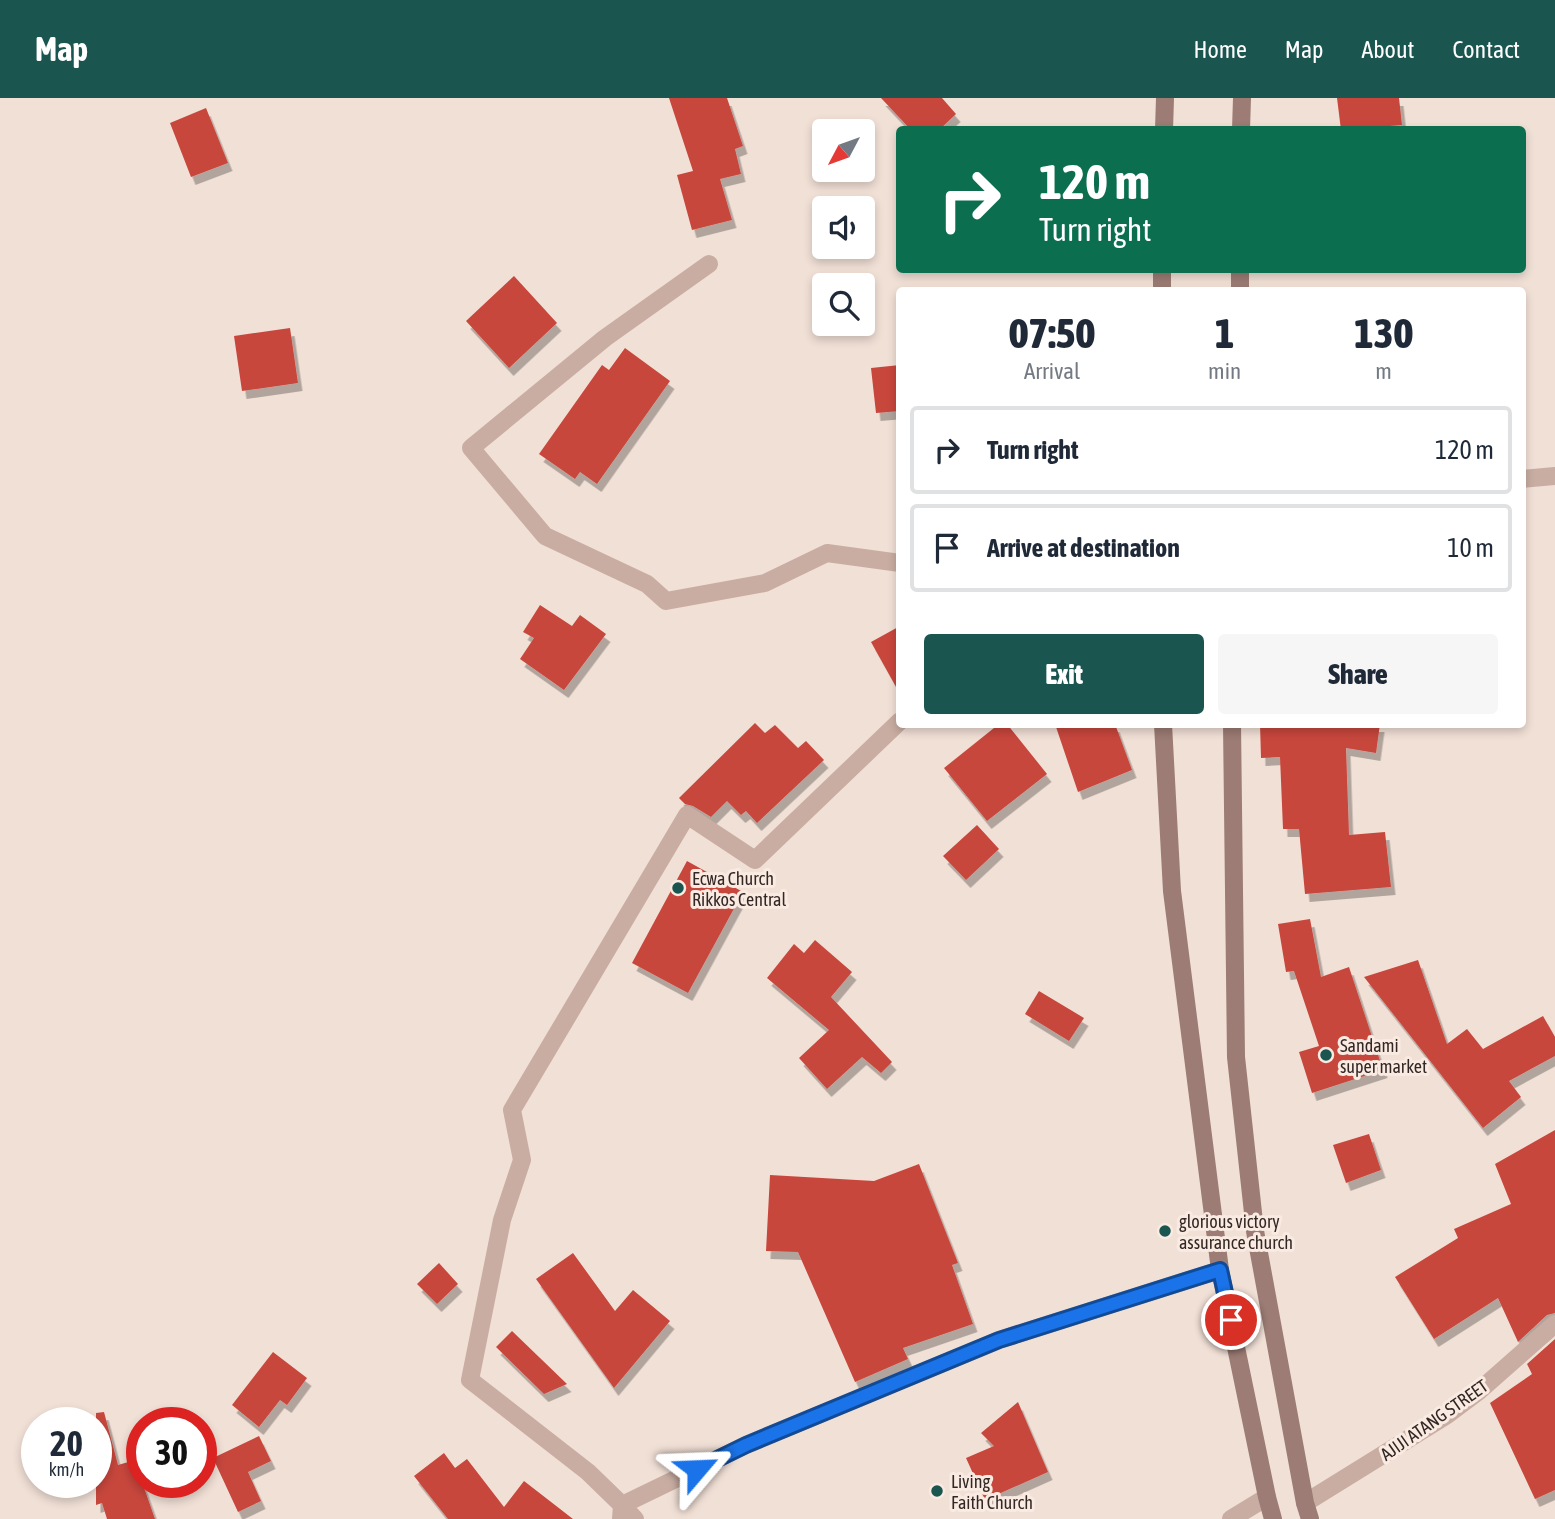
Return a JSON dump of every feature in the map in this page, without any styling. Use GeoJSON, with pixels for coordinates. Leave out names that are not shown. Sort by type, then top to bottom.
{"type":"FeatureCollection","features":[{"type":"Feature","properties":{"kind":"main road"},"geometry":{"type":"LineString","coordinates":[[1164,126],[1165,98]]}},
{"type":"Feature","properties":{"kind":"main road"},"geometry":{"type":"LineString","coordinates":[[1241,126],[1242,98]]}},
{"type":"Feature","properties":{"kind":"main road"},"geometry":{"type":"LineString","coordinates":[[1163,728],[1172,891],[1220,1270],[1266,1497],[1273,1519]]}},
{"type":"Feature","properties":{"kind":"main road"},"geometry":{"type":"LineString","coordinates":[[1233,728],[1236,1057],[1255,1231],[1307,1511]]}},
{"type":"Feature","properties":{"kind":"street"},"geometry":{"type":"LineString","coordinates":[[709,264],[605,338],[471,448],[545,536],[646,584],[666,601],[765,583],[827,553],[896,562]]}},
{"type":"Feature","properties":{"kind":"street"},"geometry":{"type":"LineString","coordinates":[[1526,479],[1555,476]]}},
{"type":"Feature","properties":{"kind":"street"},"geometry":{"type":"LineString","coordinates":[[635,1519],[622,1512],[588,1472],[470,1380],[502,1220],[522,1160],[512,1110],[687,815],[755,860],[896,725]]}},
{"type":"Feature","properties":{"kind":"street"},"geometry":{"type":"LineString","coordinates":[[622,1512],[746,1445],[999,1340],[1220,1270]]}},
{"type":"Feature","properties":{"kind":"street","name":"AJIJI ATANG STREET"},"geometry":{"type":"LineString","coordinates":[[1307,1511],[1479,1391],[1555,1324]]}},
{"type":"Feature","properties":{"kind":"street"},"geometry":{"type":"LineString","coordinates":[[1231,1519],[1266,1497]]}},
{"type":"Feature","properties":{"kind":"building"},"geometry":{"type":"Polygon","coordinates":[[[669,98],[727,98],[743,146],[735,149],[741,174],[720,179],[732,220],[692,230],[677,175],[693,171],[669,98]]]}},
{"type":"Feature","properties":{"kind":"building"},"geometry":{"type":"Polygon","coordinates":[[[881,98],[942,98],[956,114],[943,126],[907,126],[881,98]]]}},
{"type":"Feature","properties":{"kind":"building"},"geometry":{"type":"Polygon","coordinates":[[[1337,98],[1399,98],[1402,125],[1340,126],[1337,98]]]}},
{"type":"Feature","properties":{"kind":"building"},"geometry":{"type":"Polygon","coordinates":[[[206,108],[228,163],[191,177],[170,123],[206,108]]]}},
{"type":"Feature","properties":{"kind":"building"},"geometry":{"type":"Polygon","coordinates":[[[514,276],[557,323],[509,368],[466,321],[514,276]]]}},
{"type":"Feature","properties":{"kind":"building"},"geometry":{"type":"Polygon","coordinates":[[[290,328],[298,383],[242,391],[234,336],[290,328]]]}},
{"type":"Feature","properties":{"kind":"building"},"geometry":{"type":"Polygon","coordinates":[[[625,348],[670,381],[597,484],[580,472],[575,479],[539,454],[602,365],[609,370],[625,348]]]}},
{"type":"Feature","properties":{"kind":"building"},"geometry":{"type":"Polygon","coordinates":[[[896,365],[896,411],[876,413],[871,368],[896,365]]]}},
{"type":"Feature","properties":{"kind":"building"},"geometry":{"type":"Polygon","coordinates":[[[540,605],[572,626],[580,615],[606,634],[564,690],[520,659],[534,638],[523,632],[540,605]]]}},
{"type":"Feature","properties":{"kind":"building"},"geometry":{"type":"Polygon","coordinates":[[[896,628],[896,687],[871,642],[896,628]]]}},
{"type":"Feature","properties":{"kind":"building"},"geometry":{"type":"Polygon","coordinates":[[[755,723],[765,733],[775,725],[798,748],[806,741],[824,760],[757,823],[746,811],[741,815],[727,801],[711,817],[685,804],[679,798],[755,723]]]}},
{"type":"Feature","properties":{"kind":"building"},"geometry":{"type":"Polygon","coordinates":[[[994,728],[1010,728],[1047,774],[987,821],[944,768],[994,728]]]}},
{"type":"Feature","properties":{"kind":"building"},"geometry":{"type":"Polygon","coordinates":[[[1056,728],[1116,728],[1132,770],[1078,792],[1056,728]]]}},
{"type":"Feature","properties":{"kind":"building"},"geometry":{"type":"Polygon","coordinates":[[[1260,728],[1379,728],[1376,753],[1346,748],[1349,835],[1385,832],[1391,887],[1305,894],[1299,829],[1283,829],[1280,757],[1261,758],[1260,728]]]}},
{"type":"Feature","properties":{"kind":"building"},"geometry":{"type":"Polygon","coordinates":[[[977,825],[999,849],[966,880],[943,856],[977,825]]]}},
{"type":"Feature","properties":{"kind":"building"},"geometry":{"type":"Polygon","coordinates":[[[687,861],[743,892],[688,993],[632,963],[687,861]]]}},
{"type":"Feature","properties":{"kind":"building"},"geometry":{"type":"Polygon","coordinates":[[[1310,919],[1321,977],[1349,967],[1383,1070],[1312,1093],[1299,1052],[1319,1046],[1294,971],[1286,972],[1278,924],[1310,919]]]}},
{"type":"Feature","properties":{"kind":"building"},"geometry":{"type":"Polygon","coordinates":[[[815,940],[852,972],[831,997],[892,1062],[881,1073],[862,1057],[827,1089],[799,1058],[829,1030],[767,978],[794,944],[804,953],[815,940]]]}},
{"type":"Feature","properties":{"kind":"building"},"geometry":{"type":"Polygon","coordinates":[[[1418,960],[1447,1044],[1467,1029],[1483,1049],[1543,1016],[1555,1037],[1555,1056],[1509,1081],[1521,1097],[1483,1128],[1364,977],[1418,960]]]}},
{"type":"Feature","properties":{"kind":"building"},"geometry":{"type":"Polygon","coordinates":[[[1039,991],[1084,1018],[1069,1041],[1025,1014],[1039,991]]]}},
{"type":"Feature","properties":{"kind":"building"},"geometry":{"type":"Polygon","coordinates":[[[1555,1130],[1555,1313],[1547,1315],[1518,1342],[1498,1298],[1434,1339],[1395,1277],[1458,1238],[1454,1229],[1511,1204],[1495,1164],[1555,1130]]]}},
{"type":"Feature","properties":{"kind":"building"},"geometry":{"type":"Polygon","coordinates":[[[1369,1134],[1381,1170],[1346,1183],[1333,1145],[1369,1134]]]}},
{"type":"Feature","properties":{"kind":"building"},"geometry":{"type":"Polygon","coordinates":[[[919,1164],[958,1263],[952,1265],[973,1324],[903,1348],[908,1359],[855,1382],[798,1252],[766,1251],[770,1175],[874,1181],[919,1164]]]}},
{"type":"Feature","properties":{"kind":"building"},"geometry":{"type":"Polygon","coordinates":[[[573,1253],[615,1311],[633,1290],[670,1321],[614,1388],[536,1279],[573,1253]]]}},
{"type":"Feature","properties":{"kind":"building"},"geometry":{"type":"Polygon","coordinates":[[[439,1263],[458,1284],[437,1304],[417,1284],[439,1263]]]}},
{"type":"Feature","properties":{"kind":"building"},"geometry":{"type":"Polygon","coordinates":[[[512,1331],[567,1384],[544,1394],[496,1347],[512,1331]]]}},
{"type":"Feature","properties":{"kind":"building"},"geometry":{"type":"Polygon","coordinates":[[[1555,1339],[1555,1490],[1535,1499],[1490,1403],[1532,1374],[1527,1364],[1555,1339]]]}},
{"type":"Feature","properties":{"kind":"building"},"geometry":{"type":"Polygon","coordinates":[[[273,1352],[307,1378],[287,1405],[280,1400],[259,1427],[232,1405],[273,1352]]]}},
{"type":"Feature","properties":{"kind":"building"},"geometry":{"type":"Polygon","coordinates":[[[1018,1402],[1048,1472],[985,1500],[966,1458],[994,1446],[981,1433],[1018,1402]]]}},
{"type":"Feature","properties":{"kind":"building"},"geometry":{"type":"Polygon","coordinates":[[[259,1436],[271,1461],[248,1472],[261,1501],[238,1512],[217,1467],[217,1456],[259,1436]]]}},
{"type":"Feature","properties":{"kind":"building"},"geometry":{"type":"Polygon","coordinates":[[[112,1442],[118,1465],[126,1463],[126,1498],[148,1498],[155,1519],[107,1519],[102,1503],[96,1505],[96,1498],[112,1498],[112,1442]]]}},
{"type":"Feature","properties":{"kind":"building"},"geometry":{"type":"Polygon","coordinates":[[[444,1453],[455,1468],[467,1459],[504,1507],[524,1481],[573,1519],[448,1519],[414,1476],[444,1453]]]}},
{"type":"Feature","properties":{"kind":"place","name":"Ecwa Church Rikkos Central"},"geometry":{"type":"Point","coordinates":[678,888]}},
{"type":"Feature","properties":{"kind":"place","name":"Sandami super market"},"geometry":{"type":"Point","coordinates":[1326,1055]}},
{"type":"Feature","properties":{"kind":"place","name":"glorious victory assurance church"},"geometry":{"type":"Point","coordinates":[1165,1231]}},
{"type":"Feature","properties":{"kind":"place","name":"Living Faith Church"},"geometry":{"type":"Point","coordinates":[937,1491]}},
{"type":"Feature","properties":{"kind":"route"},"geometry":{"type":"LineString","coordinates":[[697,1469],[746,1445],[999,1340],[1220,1270],[1231,1320]]}}]}
